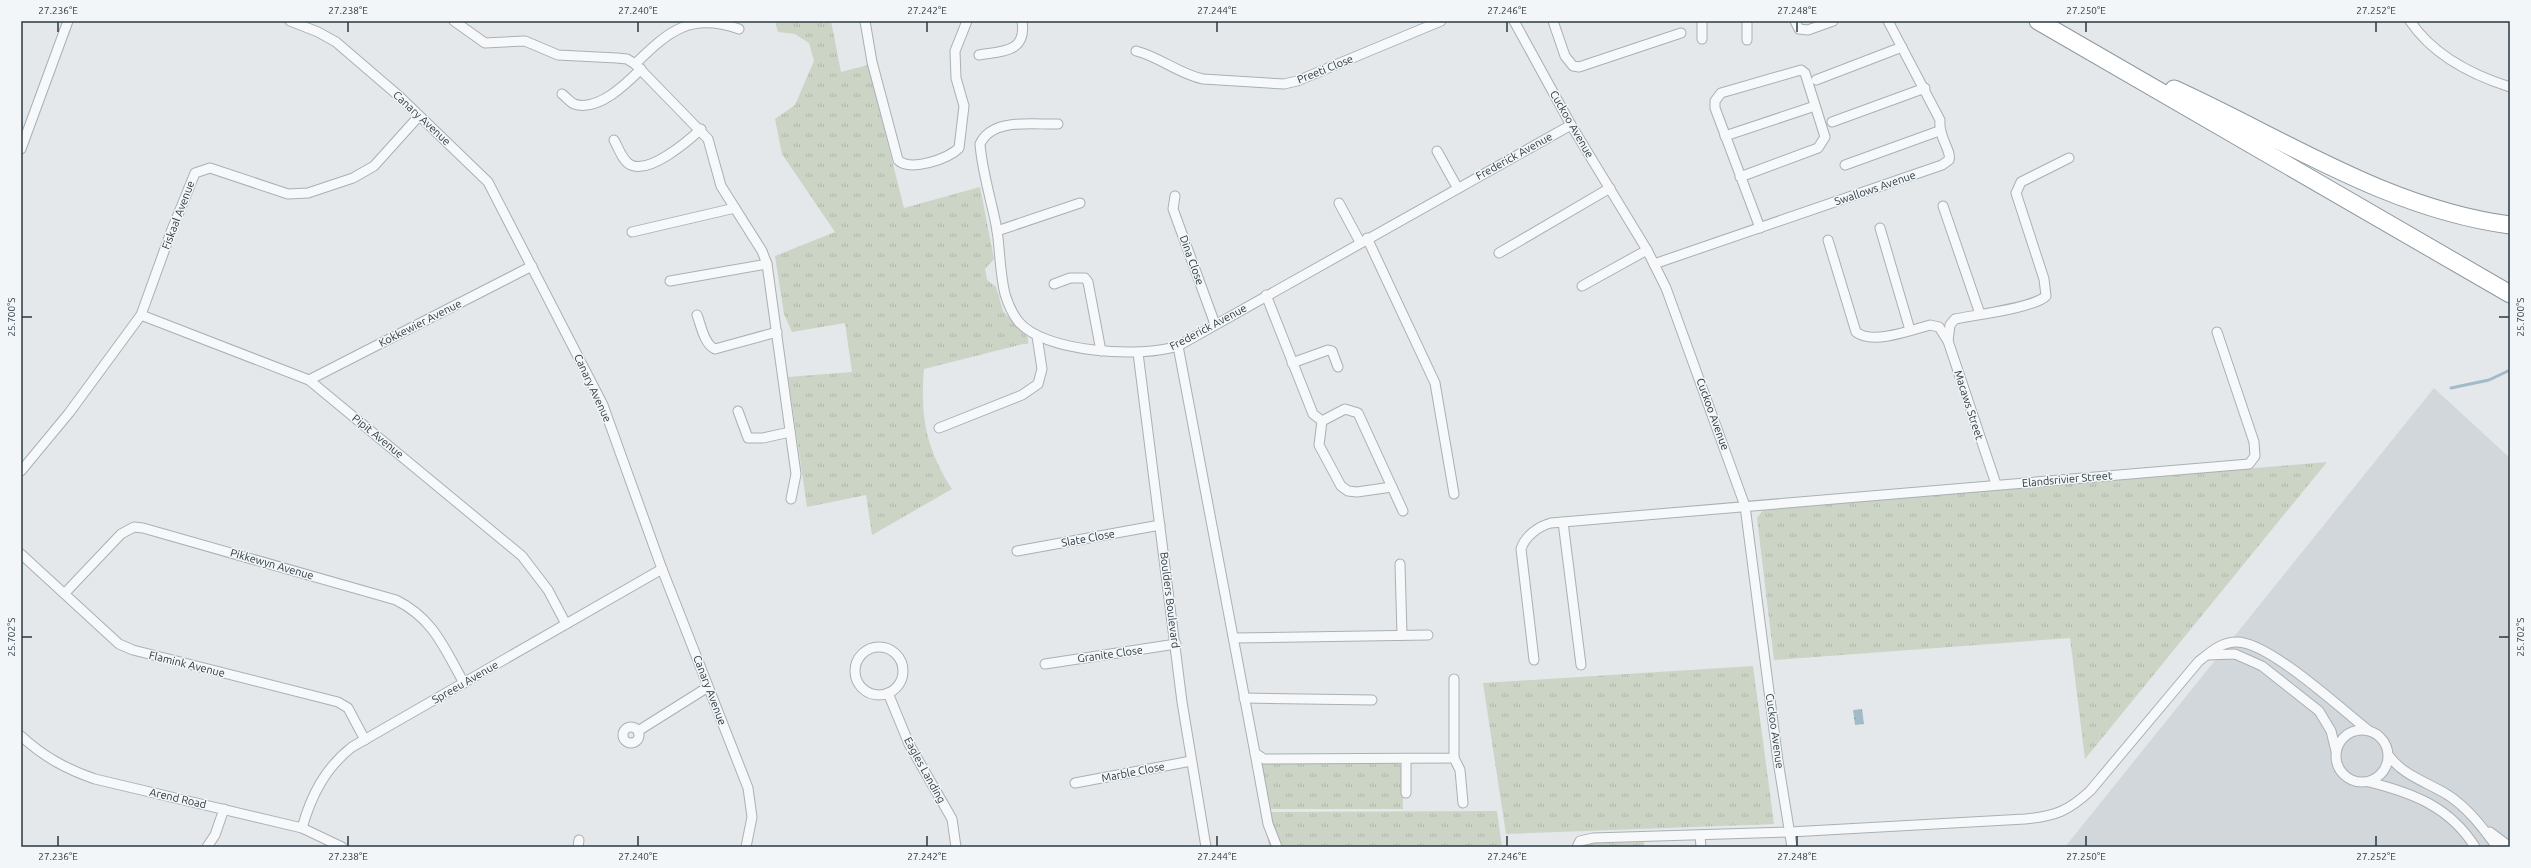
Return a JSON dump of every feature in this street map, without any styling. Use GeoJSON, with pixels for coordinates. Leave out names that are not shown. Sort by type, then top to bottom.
{"type":"FeatureCollection","features":[{"type":"Feature","properties":{"kind":"highway"},"geometry":{"type":"LineString","coordinates":[[2038,21],[2510,294]]}},
{"type":"Feature","properties":{"kind":"highway"},"geometry":{"type":"LineString","coordinates":[[2104,58],[2191,96],[2385,192],[2444,212],[2510,225]]}},
{"type":"Feature","properties":{"kind":"street"},"geometry":{"type":"LineString","coordinates":[[21,149],[68,21]]}},
{"type":"Feature","properties":{"kind":"street","name":"Canary Avenue"},"geometry":{"type":"LineString","coordinates":[[290,21],[318,32],[336,42],[374,74],[488,182],[603,405],[662,569],[752,804],[752,817],[746,847]]}},
{"type":"Feature","properties":{"kind":"street"},"geometry":{"type":"LineString","coordinates":[[454,21],[485,43],[525,41],[562,56],[627,59],[638,66],[701,129],[708,139],[721,186],[762,250],[767,264],[796,474],[791,499]]}},
{"type":"Feature","properties":{"kind":"street"},"geometry":{"type":"LineString","coordinates":[[865,21],[872,62],[898,160],[902,164],[925,163],[954,153],[961,140],[964,106],[956,78],[954,61],[957,42],[967,21]]}},
{"type":"Feature","properties":{"kind":"street"},"geometry":{"type":"LineString","coordinates":[[979,55],[1010,49],[1018,45],[1023,33],[1022,21]]}},
{"type":"Feature","properties":{"kind":"street","name":"Preeti Close"},"geometry":{"type":"LineString","coordinates":[[1136,51],[1153,55],[1194,77],[1203,79],[1284,84],[1311,76],[1441,21]]}},
{"type":"Feature","properties":{"kind":"street","name":"Cuckoo Avenue"},"geometry":{"type":"LineString","coordinates":[[1514,21],[1571,124],[1654,264],[1676,314],[1745,506],[1778,761],[1792,847]]}},
{"type":"Feature","properties":{"kind":"street"},"geometry":{"type":"LineString","coordinates":[[1553,21],[1565,56],[1573,66],[1579,67],[1681,33]]}},
{"type":"Feature","properties":{"kind":"street"},"geometry":{"type":"LineString","coordinates":[[1702,21],[1702,39]]}},
{"type":"Feature","properties":{"kind":"street"},"geometry":{"type":"LineString","coordinates":[[1747,21],[1747,40]]}},
{"type":"Feature","properties":{"kind":"street"},"geometry":{"type":"LineString","coordinates":[[1795,21],[1799,29],[1805,30],[1833,21]]}},
{"type":"Feature","properties":{"kind":"street","name":"Swallows Avenue"},"geometry":{"type":"LineString","coordinates":[[1654,264],[1946,163],[1949,154],[1939,131],[1940,120],[1925,88],[1888,21]]}},
{"type":"Feature","properties":{"kind":"street"},"geometry":{"type":"LineString","coordinates":[[2410,21],[2417,31],[2443,55],[2462,67],[2510,87]]}},
{"type":"Feature","properties":{"kind":"street"},"geometry":{"type":"LineString","coordinates":[[562,94],[573,103],[584,106],[594,104],[616,91],[674,29],[684,25],[715,22],[738,29]]}},
{"type":"Feature","properties":{"kind":"street"},"geometry":{"type":"LineString","coordinates":[[1816,80],[1902,47]]}},
{"type":"Feature","properties":{"kind":"street"},"geometry":{"type":"LineString","coordinates":[[1740,177],[1818,148],[1823,143],[1825,137],[1804,73],[1801,70],[1721,93],[1715,102],[1715,108],[1740,177],[1760,228]]}},
{"type":"Feature","properties":{"kind":"street"},"geometry":{"type":"LineString","coordinates":[[1832,122],[1925,88]]}},
{"type":"Feature","properties":{"kind":"street"},"geometry":{"type":"LineString","coordinates":[[1725,136],[1815,106]]}},
{"type":"Feature","properties":{"kind":"street","name":"Fiskaal Avenue"},"geometry":{"type":"LineString","coordinates":[[21,471],[84,394],[141,315],[171,232],[195,173],[210,168],[288,194],[308,193],[353,178],[374,166],[419,116]]}},
{"type":"Feature","properties":{"kind":"street","name":"Frederick Avenue"},"geometry":{"type":"LineString","coordinates":[[1058,124],[1010,125],[994,130],[983,138],[981,150],[997,231],[1005,292],[1010,308],[1019,322],[1037,336],[1101,351],[1138,353],[1160,352],[1178,346],[1457,187],[1571,124]]}},
{"type":"Feature","properties":{"kind":"street"},"geometry":{"type":"LineString","coordinates":[[614,140],[631,166],[641,166],[664,158],[701,129]]}},
{"type":"Feature","properties":{"kind":"street"},"geometry":{"type":"LineString","coordinates":[[1845,166],[1939,131]]}},
{"type":"Feature","properties":{"kind":"street"},"geometry":{"type":"LineString","coordinates":[[1436,151],[1457,187]]}},
{"type":"Feature","properties":{"kind":"street"},"geometry":{"type":"LineString","coordinates":[[1948,341],[1950,325],[1955,319],[2028,305],[2042,300],[2046,296],[2044,279],[2016,193],[2021,182],[2069,158]]}},
{"type":"Feature","properties":{"kind":"street"},"geometry":{"type":"LineString","coordinates":[[1498,253],[1610,188]]}},
{"type":"Feature","properties":{"kind":"street","name":"Dina Close"},"geometry":{"type":"LineString","coordinates":[[1175,196],[1173,209],[1216,324]]}},
{"type":"Feature","properties":{"kind":"street"},"geometry":{"type":"LineString","coordinates":[[997,231],[1080,203]]}},
{"type":"Feature","properties":{"kind":"street"},"geometry":{"type":"LineString","coordinates":[[1339,203],[1364,240],[1435,383],[1454,494]]}},
{"type":"Feature","properties":{"kind":"street"},"geometry":{"type":"LineString","coordinates":[[1943,206],[1980,314]]}},
{"type":"Feature","properties":{"kind":"street"},"geometry":{"type":"LineString","coordinates":[[632,232],[735,208]]}},
{"type":"Feature","properties":{"kind":"street"},"geometry":{"type":"LineString","coordinates":[[1828,240],[1856,332],[1860,335],[1872,338],[1910,330],[1880,228]]}},
{"type":"Feature","properties":{"kind":"street"},"geometry":{"type":"LineString","coordinates":[[1582,286],[1647,250]]}},
{"type":"Feature","properties":{"kind":"street"},"geometry":{"type":"LineString","coordinates":[[670,281],[767,264]]}},
{"type":"Feature","properties":{"kind":"street","name":"Kokkewier Avenue"},"geometry":{"type":"LineString","coordinates":[[309,380],[532,266]]}},
{"type":"Feature","properties":{"kind":"street"},"geometry":{"type":"LineString","coordinates":[[1054,284],[1079,277],[1085,278],[1088,282],[1101,351]]}},
{"type":"Feature","properties":{"kind":"street"},"geometry":{"type":"LineString","coordinates":[[1266,296],[1312,414],[1322,421]]}},
{"type":"Feature","properties":{"kind":"street","name":"Pipit Avenue"},"geometry":{"type":"LineString","coordinates":[[141,315],[309,380],[522,556],[548,590],[566,624]]}},
{"type":"Feature","properties":{"kind":"street"},"geometry":{"type":"LineString","coordinates":[[696,315],[710,346],[715,348],[777,332]]}},
{"type":"Feature","properties":{"kind":"street","name":"Macaws Street"},"geometry":{"type":"LineString","coordinates":[[1910,330],[1930,325],[1938,327],[1948,341],[1996,484]]}},
{"type":"Feature","properties":{"kind":"street","name":"Elandsrivier Street"},"geometry":{"type":"LineString","coordinates":[[1534,660],[1521,549],[1526,539],[1543,525],[1996,484],[2249,464],[2255,456],[2254,442],[2217,332]]}},
{"type":"Feature","properties":{"kind":"street"},"geometry":{"type":"LineString","coordinates":[[939,428],[1022,395],[1038,384],[1042,369],[1037,336]]}},
{"type":"Feature","properties":{"kind":"street"},"geometry":{"type":"LineString","coordinates":[[1178,346],[1268,824],[1277,847]]}},
{"type":"Feature","properties":{"kind":"street"},"geometry":{"type":"LineString","coordinates":[[1292,363],[1328,350],[1332,351],[1338,367]]}},
{"type":"Feature","properties":{"kind":"street","name":"Boulders Boulevard"},"geometry":{"type":"LineString","coordinates":[[1138,353],[1191,761],[1206,847]]}},
{"type":"Feature","properties":{"kind":"street"},"geometry":{"type":"LineString","coordinates":[[1322,421],[1345,410],[1358,413],[1403,511]]}},
{"type":"Feature","properties":{"kind":"street"},"geometry":{"type":"LineString","coordinates":[[738,411],[748,438],[763,438],[790,432]]}},
{"type":"Feature","properties":{"kind":"street"},"geometry":{"type":"LineString","coordinates":[[1322,421],[1319,445],[1341,486],[1348,491],[1357,492],[1392,488]]}},
{"type":"Feature","properties":{"kind":"street"},"geometry":{"type":"LineString","coordinates":[[1563,522],[1581,665]]}},
{"type":"Feature","properties":{"kind":"street","name":"Slate Close"},"geometry":{"type":"LineString","coordinates":[[1016,551],[1160,525]]}},
{"type":"Feature","properties":{"kind":"street","name":"Pikkewyn Avenue"},"geometry":{"type":"LineString","coordinates":[[66,593],[120,534],[134,527],[143,528],[396,600],[421,615],[430,624],[464,683]]}},
{"type":"Feature","properties":{"kind":"street","name":"Flamink Avenue"},"geometry":{"type":"LineString","coordinates":[[21,554],[66,593],[113,639],[127,648],[338,702],[348,708],[366,740]]}},
{"type":"Feature","properties":{"kind":"street"},"geometry":{"type":"LineString","coordinates":[[1400,564],[1402,635]]}},
{"type":"Feature","properties":{"kind":"street","name":"Spreeu Avenue"},"geometry":{"type":"LineString","coordinates":[[302,828],[308,807],[329,770],[339,757],[662,569]]}},
{"type":"Feature","properties":{"kind":"street"},"geometry":{"type":"LineString","coordinates":[[1234,638],[1428,635]]}},
{"type":"Feature","properties":{"kind":"street"},"geometry":{"type":"LineString","coordinates":[[1577,847],[1580,841],[1593,838],[1790,832],[2025,819],[2062,813],[2074,806],[2090,790],[2173,690],[2207,655],[2217,647],[2228,643],[2242,642],[2256,646],[2297,674],[2368,730],[2384,740],[2389,756],[2406,772],[2455,800],[2482,826],[2510,847]]}},
{"type":"Feature","properties":{"kind":"street","name":"Granite Close"},"geometry":{"type":"LineString","coordinates":[[1045,664],[1176,644]]}},
{"type":"Feature","properties":{"kind":"street"},"geometry":{"type":"LineString","coordinates":[[882,648],[889,650],[895,654],[902,665],[903,672],[899,684],[888,693],[875,695],[868,693],[863,689],[856,678],[856,664],[863,653],[869,650],[882,648]]}},
{"type":"Feature","properties":{"kind":"street"},"geometry":{"type":"LineString","coordinates":[[2207,655],[2235,654],[2262,666],[2319,711],[2331,731],[2336,752]]}},
{"type":"Feature","properties":{"kind":"street"},"geometry":{"type":"LineString","coordinates":[[1454,679],[1454,758],[1460,770],[1463,802]]}},
{"type":"Feature","properties":{"kind":"street"},"geometry":{"type":"LineString","coordinates":[[638,731],[708,687]]}},
{"type":"Feature","properties":{"kind":"street","name":"Eagles Landing"},"geometry":{"type":"LineString","coordinates":[[888,693],[910,744],[952,819],[956,847]]}},
{"type":"Feature","properties":{"kind":"street"},"geometry":{"type":"LineString","coordinates":[[1244,698],[1372,700]]}},
{"type":"Feature","properties":{"kind":"street"},"geometry":{"type":"LineString","coordinates":[[2368,730],[2360,729],[2344,736],[2336,752],[2335,758],[2344,776],[2360,782],[2369,782],[2406,792],[2433,805],[2454,821],[2473,845]]}},
{"type":"Feature","properties":{"kind":"street","name":"Arend Road"},"geometry":{"type":"LineString","coordinates":[[21,736],[50,760],[71,770],[95,778],[302,828],[342,847]]}},
{"type":"Feature","properties":{"kind":"street"},"geometry":{"type":"LineString","coordinates":[[1255,753],[1264,759],[1406,760],[1454,758]]}},
{"type":"Feature","properties":{"kind":"street"},"geometry":{"type":"LineString","coordinates":[[2369,782],[2383,772],[2389,756]]}},
{"type":"Feature","properties":{"kind":"street"},"geometry":{"type":"LineString","coordinates":[[1406,760],[1406,793]]}},
{"type":"Feature","properties":{"kind":"street","name":"Marble Close"},"geometry":{"type":"LineString","coordinates":[[1075,783],[1191,761]]}},
{"type":"Feature","properties":{"kind":"street"},"geometry":{"type":"LineString","coordinates":[[206,847],[215,835],[224,809]]}},
{"type":"Feature","properties":{"kind":"street"},"geometry":{"type":"LineString","coordinates":[[2482,826],[2497,847]]}},
{"type":"Feature","properties":{"kind":"street"},"geometry":{"type":"LineString","coordinates":[[1700,835],[1701,847]]}},
{"type":"Feature","properties":{"kind":"shaded area"},"geometry":{"type":"Polygon","coordinates":[[[2434,388],[2510,458],[2510,847],[2065,847],[2434,388]]]}},
{"type":"Feature","properties":{"kind":"green space"},"geometry":{"type":"Polygon","coordinates":[[[775,21],[831,21],[841,72],[868,65],[904,208],[980,187],[994,259],[985,269],[987,280],[996,287],[1003,311],[1028,338],[1028,344],[924,369],[923,402],[927,432],[936,460],[952,489],[872,535],[866,495],[807,507],[788,377],[852,372],[845,323],[792,332],[784,314],[775,256],[835,232],[782,154],[775,119],[795,105],[814,61],[809,43],[795,34],[778,32],[775,21]]]}},
{"type":"Feature","properties":{"kind":"green space"},"geometry":{"type":"Polygon","coordinates":[[[2327,462],[2085,759],[2070,638],[1774,660],[1757,518],[1763,510],[2327,462]]]}},
{"type":"Feature","properties":{"kind":"green space"},"geometry":{"type":"Polygon","coordinates":[[[1753,666],[1774,824],[1506,834],[1483,683],[1753,666]]]}},
{"type":"Feature","properties":{"kind":"green space"},"geometry":{"type":"Polygon","coordinates":[[[1261,763],[1399,764],[1402,767],[1403,809],[1269,809],[1261,763]]]}},
{"type":"Feature","properties":{"kind":"green space"},"geometry":{"type":"Polygon","coordinates":[[[1497,811],[1502,847],[1269,847],[1263,812],[1497,811]]]}},
{"type":"Feature","properties":{"kind":"green space"},"geometry":{"type":"Polygon","coordinates":[[[1644,842],[1644,847],[1583,847],[1590,843],[1644,842]]]}},
{"type":"Feature","properties":{"kind":"water"},"geometry":{"type":"Polygon","coordinates":[[[1862,709],[1864,724],[1855,725],[1853,710],[1862,709]]]}},
{"type":"Feature","properties":{"kind":"waterway"},"geometry":{"type":"LineString","coordinates":[[2451,388],[2489,380],[2510,370]]}}]}
